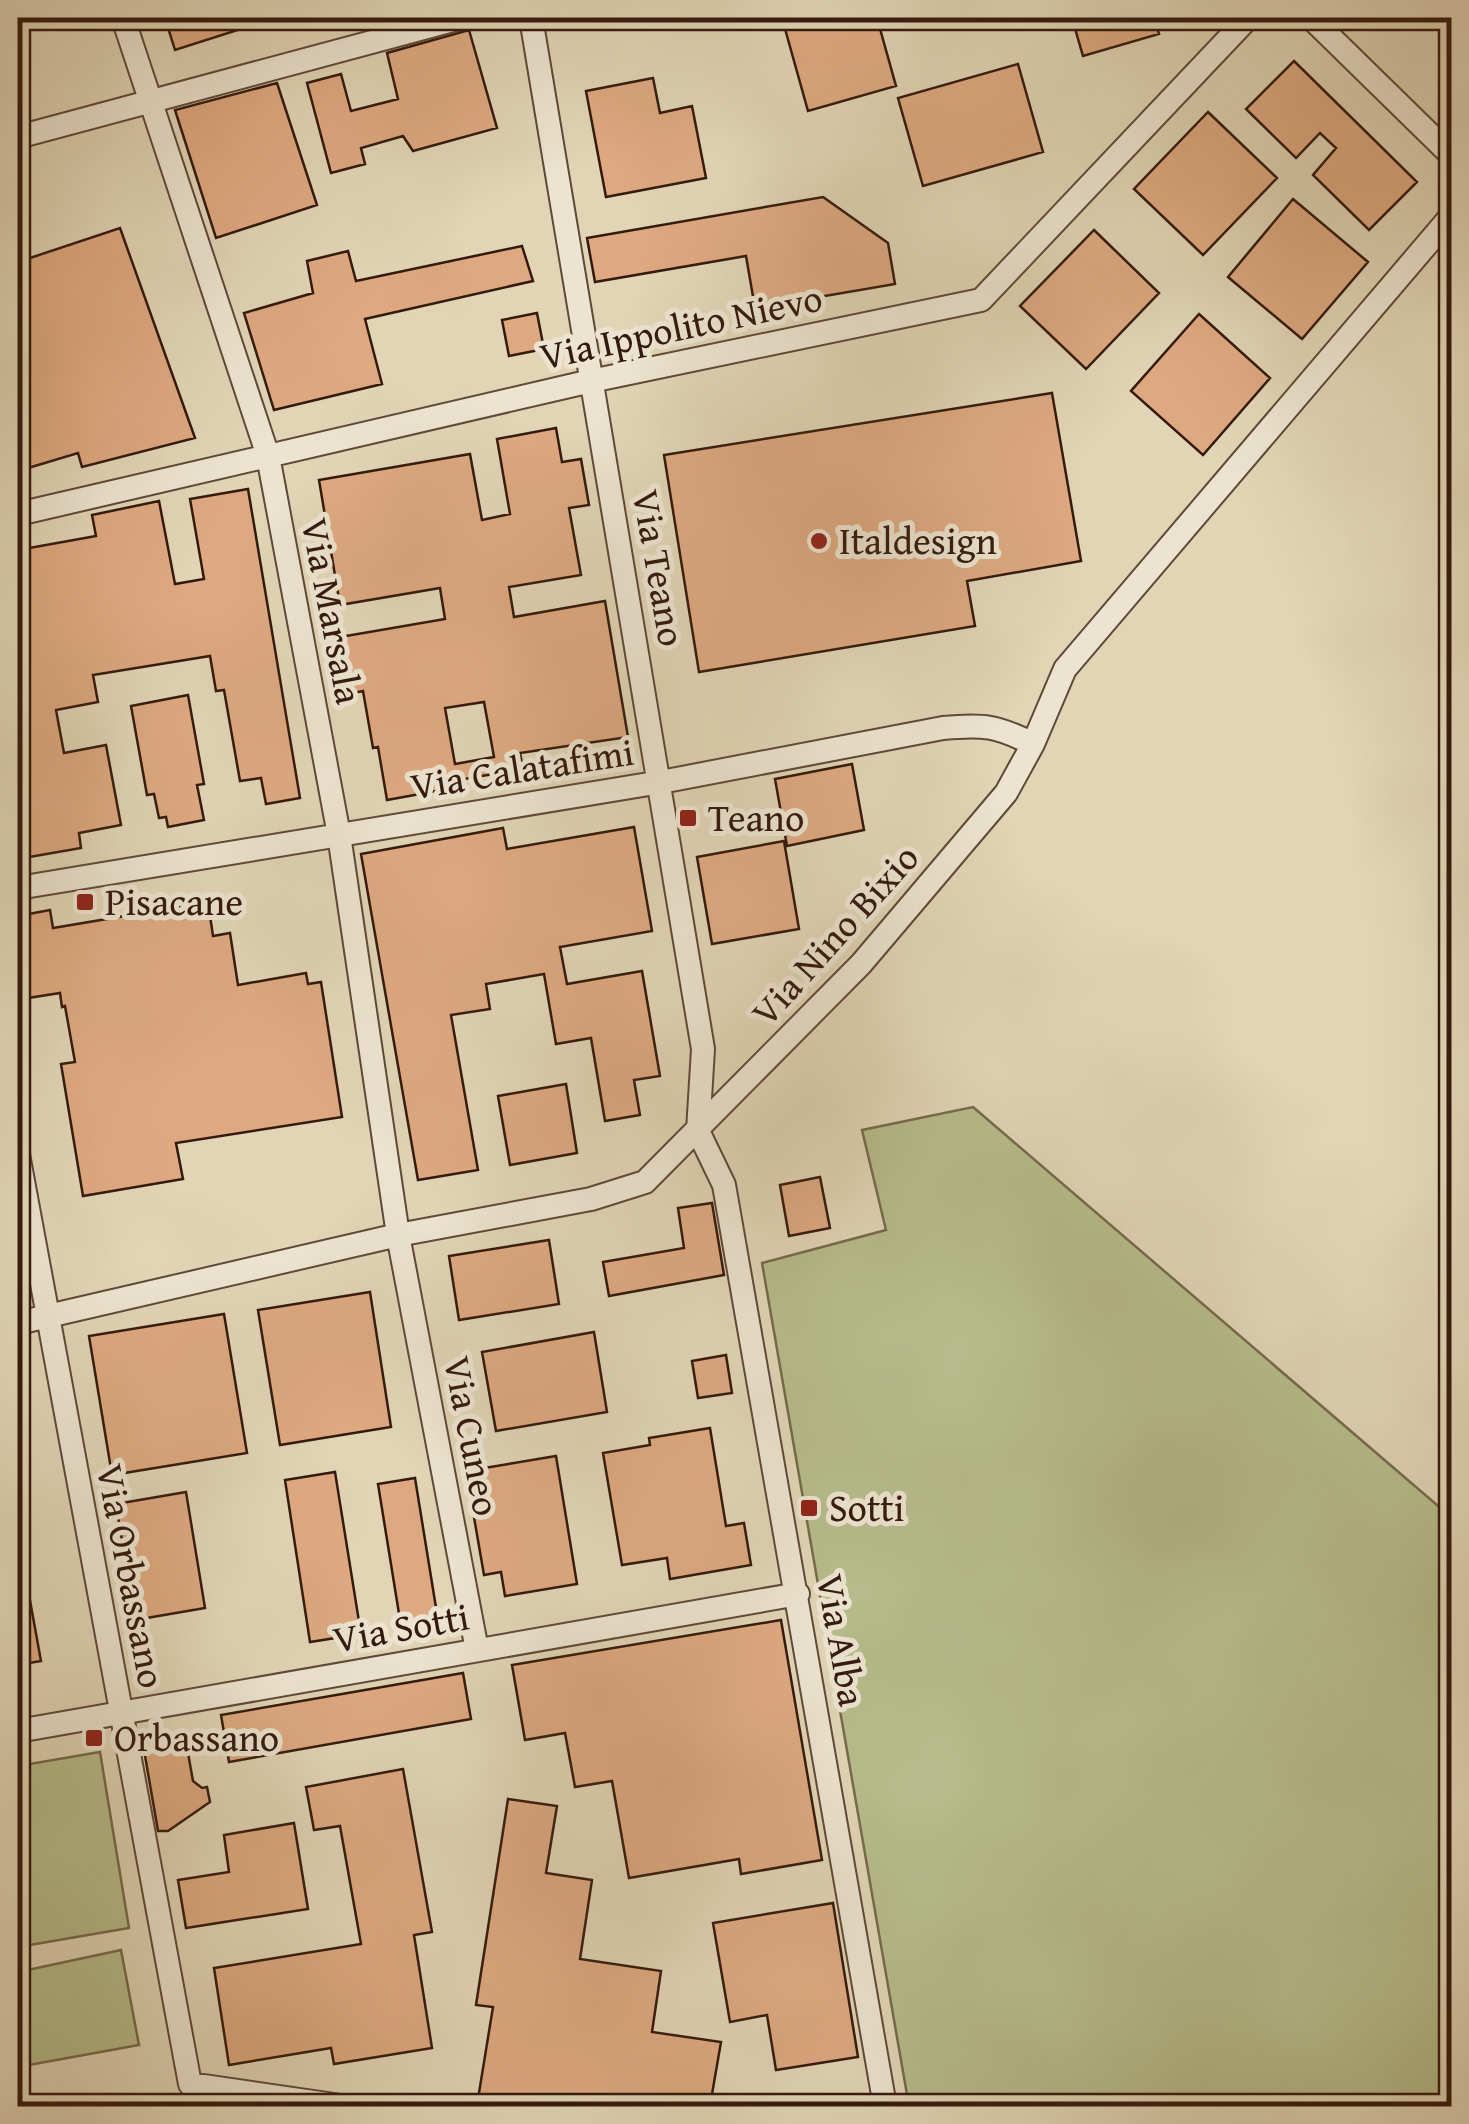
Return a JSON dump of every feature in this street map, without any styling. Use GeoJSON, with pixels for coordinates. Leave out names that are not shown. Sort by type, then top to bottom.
{"type":"FeatureCollection","features":[{"type":"Feature","properties":{"kind":"street","name":"Via Marsala"},"geometry":{"type":"LineString","coordinates":[[123,18],[268,456],[338,835],[398,1235]]}},
{"type":"Feature","properties":{"kind":"street"},"geometry":{"type":"LineString","coordinates":[[18,137],[462,18]]}},
{"type":"Feature","properties":{"kind":"street","name":"Via Teano"},"geometry":{"type":"LineString","coordinates":[[530,18],[703,1049],[698,1131]]}},
{"type":"Feature","properties":{"kind":"street","name":"Via Ippolito Nievo"},"geometry":{"type":"LineString","coordinates":[[18,514],[591,381],[981,300],[1248,18]]}},
{"type":"Feature","properties":{"kind":"street"},"geometry":{"type":"LineString","coordinates":[[1310,18],[1452,156]]}},
{"type":"Feature","properties":{"kind":"street","name":"Via Nino Bixio"},"geometry":{"type":"LineString","coordinates":[[18,1323],[398,1235],[591,1199],[645,1182],[861,964],[1006,793],[1034,744],[1065,670],[1452,214]]}},
{"type":"Feature","properties":{"kind":"street","name":"Via Calatafimi"},"geometry":{"type":"LineString","coordinates":[[18,888],[660,782],[962,726],[1000,727],[1034,744]]}},
{"type":"Feature","properties":{"kind":"street","name":"Via Alba"},"geometry":{"type":"LineString","coordinates":[[698,1131],[724,1185],[885,2106]]}},
{"type":"Feature","properties":{"kind":"street","name":"Via Orbassano"},"geometry":{"type":"LineString","coordinates":[[18,1154],[190,2084],[341,2106]]}},
{"type":"Feature","properties":{"kind":"street","name":"Via Cuneo"},"geometry":{"type":"LineString","coordinates":[[398,1235],[478,1650]]}},
{"type":"Feature","properties":{"kind":"street","name":"Via Sotti"},"geometry":{"type":"LineString","coordinates":[[18,1731],[798,1594]]}},
{"type":"Feature","properties":{"kind":"green space"},"geometry":{"type":"Polygon","coordinates":[[[973,1107],[1451,1517],[1451,2106],[909,2106],[762,1263],[886,1230],[862,1130],[973,1107]]]}},
{"type":"Feature","properties":{"kind":"green space"},"geometry":{"type":"Polygon","coordinates":[[[100,1752],[129,1928],[18,1947],[18,1766],[100,1752]]]}},
{"type":"Feature","properties":{"kind":"green space"},"geometry":{"type":"Polygon","coordinates":[[[121,1950],[139,2045],[18,2067],[18,1972],[121,1950]]]}},
{"type":"Feature","properties":{"kind":"building"},"geometry":{"type":"Polygon","coordinates":[[[165,18],[265,18],[266,21],[175,50],[165,18]]]}},
{"type":"Feature","properties":{"kind":"building"},"geometry":{"type":"Polygon","coordinates":[[[782,18],[877,18],[896,86],[808,111],[782,18]]]}},
{"type":"Feature","properties":{"kind":"building"},"geometry":{"type":"Polygon","coordinates":[[[1072,18],[1154,18],[1159,34],[1083,56],[1072,18]]]}},
{"type":"Feature","properties":{"kind":"building"},"geometry":{"type":"Polygon","coordinates":[[[469,30],[497,128],[413,151],[403,136],[361,148],[365,164],[331,173],[307,83],[341,74],[351,111],[398,99],[387,53],[469,30]]]}},
{"type":"Feature","properties":{"kind":"building"},"geometry":{"type":"Polygon","coordinates":[[[1294,61],[1417,182],[1369,230],[1313,175],[1336,148],[1320,133],[1296,158],[1246,109],[1294,61]]]}},
{"type":"Feature","properties":{"kind":"building"},"geometry":{"type":"Polygon","coordinates":[[[1018,64],[1043,152],[923,186],[898,98],[1018,64]]]}},
{"type":"Feature","properties":{"kind":"building"},"geometry":{"type":"Polygon","coordinates":[[[653,78],[660,113],[692,106],[706,178],[606,197],[586,91],[653,78]]]}},
{"type":"Feature","properties":{"kind":"building"},"geometry":{"type":"Polygon","coordinates":[[[277,83],[317,205],[216,238],[175,110],[277,83]]]}},
{"type":"Feature","properties":{"kind":"building"},"geometry":{"type":"Polygon","coordinates":[[[1208,112],[1277,178],[1203,255],[1134,189],[1208,112]]]}},
{"type":"Feature","properties":{"kind":"building"},"geometry":{"type":"Polygon","coordinates":[[[823,197],[888,243],[895,284],[755,308],[746,256],[595,282],[587,238],[823,197]]]}},
{"type":"Feature","properties":{"kind":"building"},"geometry":{"type":"Polygon","coordinates":[[[1293,199],[1368,262],[1302,339],[1228,277],[1293,199]]]}},
{"type":"Feature","properties":{"kind":"building"},"geometry":{"type":"Polygon","coordinates":[[[120,228],[195,438],[82,467],[78,453],[18,471],[18,262],[120,228]]]}},
{"type":"Feature","properties":{"kind":"building"},"geometry":{"type":"Polygon","coordinates":[[[1094,230],[1159,293],[1086,369],[1020,306],[1094,230]]]}},
{"type":"Feature","properties":{"kind":"building"},"geometry":{"type":"Polygon","coordinates":[[[522,246],[533,281],[365,319],[382,384],[274,410],[244,313],[313,293],[307,261],[348,251],[356,281],[522,246]]]}},
{"type":"Feature","properties":{"kind":"building"},"geometry":{"type":"Polygon","coordinates":[[[537,313],[544,349],[509,356],[502,320],[537,313]]]}},
{"type":"Feature","properties":{"kind":"building"},"geometry":{"type":"Polygon","coordinates":[[[1199,314],[1270,378],[1203,455],[1131,391],[1199,314]]]}},
{"type":"Feature","properties":{"kind":"building","name":"Italdesign"},"geometry":{"type":"Polygon","coordinates":[[[1052,393],[1081,561],[967,581],[975,626],[699,672],[664,455],[1052,393]]]}},
{"type":"Feature","properties":{"kind":"building"},"geometry":{"type":"Polygon","coordinates":[[[556,428],[562,462],[581,459],[589,505],[569,508],[581,575],[509,587],[514,617],[605,601],[628,737],[520,753],[523,769],[452,781],[453,788],[387,800],[363,691],[349,694],[340,637],[445,619],[440,588],[340,605],[319,480],[470,454],[482,520],[510,514],[497,439],[556,428]],[[484,702],[445,708],[455,764],[494,757],[484,702]]]}},
{"type":"Feature","properties":{"kind":"building"},"geometry":{"type":"Polygon","coordinates":[[[248,489],[300,798],[266,804],[261,778],[240,781],[224,690],[216,691],[210,656],[93,675],[98,702],[56,710],[64,753],[106,745],[121,825],[79,833],[81,848],[18,859],[18,550],[96,536],[92,515],[159,501],[175,584],[204,579],[190,499],[248,489]]]}},
{"type":"Feature","properties":{"kind":"building"},"geometry":{"type":"Polygon","coordinates":[[[188,695],[204,784],[197,785],[204,820],[168,827],[166,817],[159,818],[154,794],[147,795],[131,706],[188,695]]]}},
{"type":"Feature","properties":{"kind":"building"},"geometry":{"type":"Polygon","coordinates":[[[852,764],[864,830],[787,846],[775,779],[852,764]]]}},
{"type":"Feature","properties":{"kind":"building"},"geometry":{"type":"Polygon","coordinates":[[[634,827],[652,931],[560,947],[567,984],[642,971],[660,1076],[634,1080],[640,1115],[605,1121],[591,1038],[556,1044],[544,974],[486,984],[490,1009],[451,1015],[478,1170],[418,1180],[361,854],[503,828],[507,849],[634,827]]]}},
{"type":"Feature","properties":{"kind":"building"},"geometry":{"type":"Polygon","coordinates":[[[784,841],[799,929],[712,944],[697,857],[784,841]]]}},
{"type":"Feature","properties":{"kind":"building"},"geometry":{"type":"Polygon","coordinates":[[[208,902],[213,936],[230,933],[238,985],[306,973],[308,984],[321,982],[342,1117],[176,1143],[183,1179],[83,1196],[61,1064],[75,1062],[65,1006],[62,1007],[60,993],[28,998],[18,916],[50,910],[53,928],[208,902]]]}},
{"type":"Feature","properties":{"kind":"building"},"geometry":{"type":"Polygon","coordinates":[[[566,1084],[577,1153],[510,1165],[498,1096],[566,1084]]]}},
{"type":"Feature","properties":{"kind":"building"},"geometry":{"type":"Polygon","coordinates":[[[820,1177],[830,1228],[789,1236],[780,1185],[820,1177]]]}},
{"type":"Feature","properties":{"kind":"building"},"geometry":{"type":"Polygon","coordinates":[[[712,1203],[724,1275],[609,1296],[603,1262],[684,1248],[678,1208],[712,1203]]]}},
{"type":"Feature","properties":{"kind":"building"},"geometry":{"type":"Polygon","coordinates":[[[549,1240],[559,1304],[459,1320],[449,1256],[549,1240]]]}},
{"type":"Feature","properties":{"kind":"building"},"geometry":{"type":"Polygon","coordinates":[[[370,1292],[391,1427],[280,1445],[258,1310],[370,1292]]]}},
{"type":"Feature","properties":{"kind":"building"},"geometry":{"type":"Polygon","coordinates":[[[224,1314],[247,1453],[112,1475],[89,1336],[224,1314]]]}},
{"type":"Feature","properties":{"kind":"building"},"geometry":{"type":"Polygon","coordinates":[[[594,1332],[607,1412],[496,1431],[482,1352],[594,1332]]]}},
{"type":"Feature","properties":{"kind":"building"},"geometry":{"type":"Polygon","coordinates":[[[726,1355],[732,1393],[698,1398],[692,1361],[726,1355]]]}},
{"type":"Feature","properties":{"kind":"building"},"geometry":{"type":"Polygon","coordinates":[[[710,1428],[726,1526],[744,1523],[751,1565],[670,1579],[667,1558],[622,1565],[603,1453],[650,1445],[649,1438],[710,1428]]]}},
{"type":"Feature","properties":{"kind":"building"},"geometry":{"type":"Polygon","coordinates":[[[556,1456],[577,1584],[505,1596],[501,1572],[484,1575],[466,1471],[556,1456]]]}},
{"type":"Feature","properties":{"kind":"building"},"geometry":{"type":"Polygon","coordinates":[[[335,1472],[361,1634],[310,1642],[285,1480],[335,1472]]]}},
{"type":"Feature","properties":{"kind":"building"},"geometry":{"type":"Polygon","coordinates":[[[415,1478],[438,1620],[401,1626],[378,1484],[415,1478]]]}},
{"type":"Feature","properties":{"kind":"building"},"geometry":{"type":"Polygon","coordinates":[[[186,1492],[205,1608],[135,1620],[116,1504],[186,1492]]]}},
{"type":"Feature","properties":{"kind":"building"},"geometry":{"type":"Polygon","coordinates":[[[18,1573],[25,1573],[41,1661],[18,1665],[18,1573]]]}},
{"type":"Feature","properties":{"kind":"building"},"geometry":{"type":"Polygon","coordinates":[[[781,1620],[822,1860],[741,1874],[739,1859],[629,1878],[612,1781],[575,1787],[565,1733],[525,1740],[512,1665],[781,1620]]]}},
{"type":"Feature","properties":{"kind":"building"},"geometry":{"type":"Polygon","coordinates":[[[463,1673],[471,1719],[229,1762],[221,1715],[463,1673]]]}},
{"type":"Feature","properties":{"kind":"building"},"geometry":{"type":"Polygon","coordinates":[[[186,1742],[193,1781],[207,1787],[210,1802],[168,1831],[158,1831],[144,1750],[186,1742]]]}},
{"type":"Feature","properties":{"kind":"building"},"geometry":{"type":"Polygon","coordinates":[[[403,1769],[432,1932],[414,1935],[432,2048],[334,2064],[331,2048],[229,2065],[214,1968],[361,1944],[340,1826],[314,1830],[306,1787],[403,1769]]]}},
{"type":"Feature","properties":{"kind":"building"},"geometry":{"type":"Polygon","coordinates":[[[508,1799],[557,1806],[546,1873],[592,1880],[580,1959],[661,1971],[652,2032],[721,2042],[710,2106],[523,2106],[478,2099],[493,2007],[476,2005],[508,1799]]]}},
{"type":"Feature","properties":{"kind":"building"},"geometry":{"type":"Polygon","coordinates":[[[294,1823],[308,1909],[186,1928],[178,1880],[229,1872],[224,1835],[294,1823]]]}},
{"type":"Feature","properties":{"kind":"building"},"geometry":{"type":"Polygon","coordinates":[[[833,1903],[858,2057],[776,2070],[767,2015],[730,2022],[713,1923],[833,1903]]]}},
{"type":"Feature","properties":{"kind":"place","name":"Italdesign"},"geometry":{"type":"Point","coordinates":[819,541]}},
{"type":"Feature","properties":{"kind":"place","name":"Teano"},"geometry":{"type":"Point","coordinates":[688,818]}},
{"type":"Feature","properties":{"kind":"place","name":"Pisacane"},"geometry":{"type":"Point","coordinates":[85,902]}},
{"type":"Feature","properties":{"kind":"place","name":"Sotti"},"geometry":{"type":"Point","coordinates":[809,1508]}},
{"type":"Feature","properties":{"kind":"place","name":"Orbassano"},"geometry":{"type":"Point","coordinates":[94,1738]}}]}
